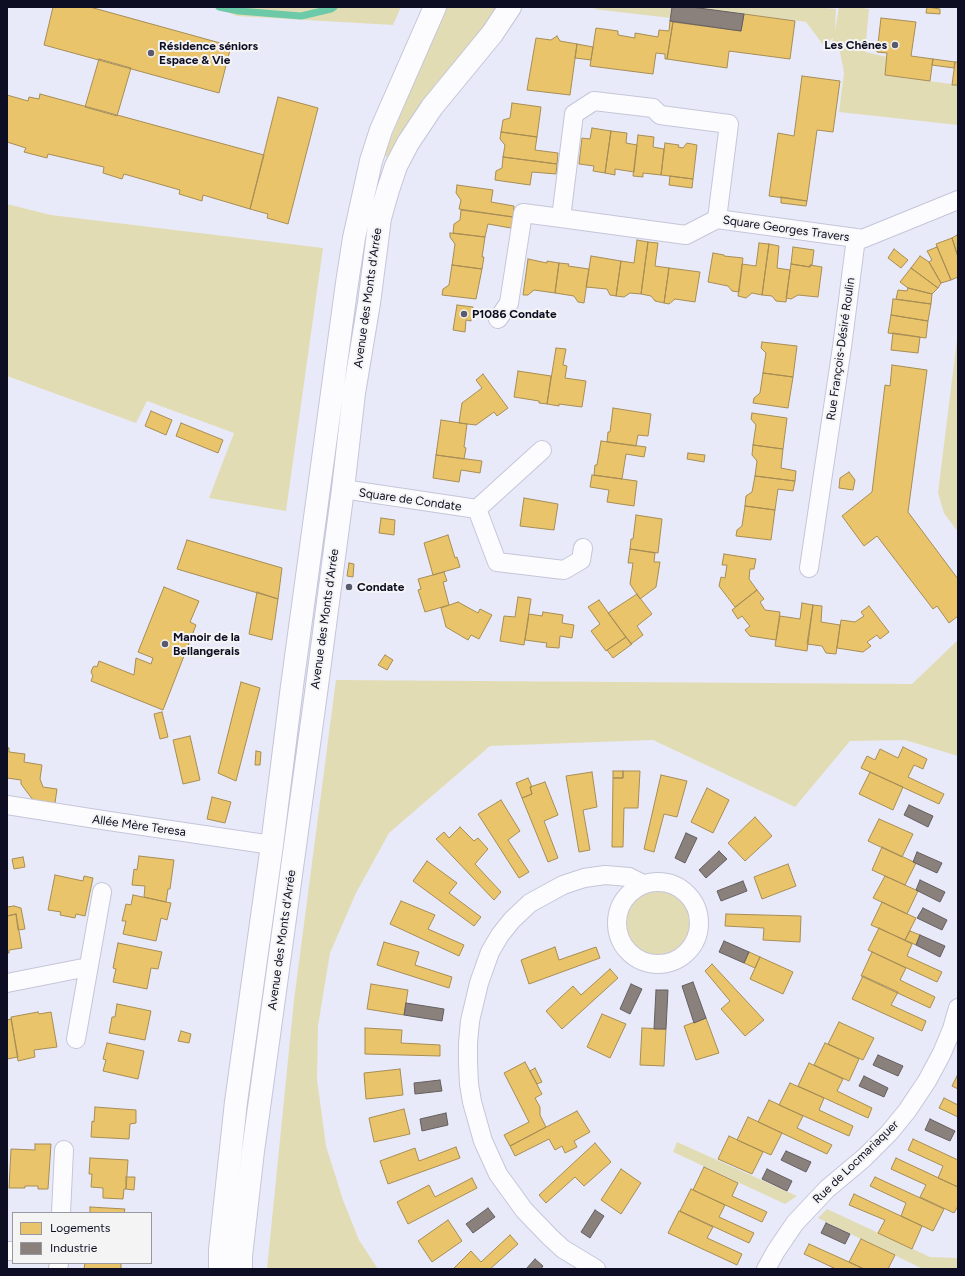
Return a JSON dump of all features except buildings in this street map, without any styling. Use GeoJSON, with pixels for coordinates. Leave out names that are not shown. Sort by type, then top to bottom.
{"type":"FeatureCollection","features":[{"type":"Feature","properties":{"kind":"street","name":"Avenue des Monts d'Arrée"},"geometry":{"type":"LineString","coordinates":[[220,1269],[220,1250],[236,1102],[354,238],[371,161],[381,130],[435,7]]}},
{"type":"Feature","properties":{"kind":"street","name":"Avenue des Monts d'Arrée"},"geometry":{"type":"LineString","coordinates":[[241,1269],[241,1256],[253,1151],[343,490],[354,393],[369,303],[380,218],[396,166],[412,137],[445,90],[492,34],[510,7]]}},
{"type":"Feature","properties":{"kind":"street","name":"Square Georges Travers"},"geometry":{"type":"LineString","coordinates":[[561,218],[574,114],[594,101],[653,108],[660,115],[729,124],[717,219]]}},
{"type":"Feature","properties":{"kind":"street"},"geometry":{"type":"LineString","coordinates":[[856,238],[862,239],[958,200]]}},
{"type":"Feature","properties":{"kind":"street","name":"Square Georges Travers"},"geometry":{"type":"LineString","coordinates":[[498,319],[508,303],[523,213],[686,235],[717,219],[856,238]]}},
{"type":"Feature","properties":{"kind":"street","name":"Rue François-Désiré Roulin"},"geometry":{"type":"LineString","coordinates":[[809,568],[856,238]]}},
{"type":"Feature","properties":{"kind":"street","name":"Square de Condate"},"geometry":{"type":"LineString","coordinates":[[477,509],[542,450]]}},
{"type":"Feature","properties":{"kind":"street","name":"Square de Condate"},"geometry":{"type":"LineString","coordinates":[[343,490],[477,509]]}},
{"type":"Feature","properties":{"kind":"street","name":"Square de Condate"},"geometry":{"type":"LineString","coordinates":[[477,509],[497,562],[564,570],[581,560],[582,548]]}},
{"type":"Feature","properties":{"kind":"street","name":"Allée Mère Teresa"},"geometry":{"type":"LineString","coordinates":[[7,805],[272,845]]}},
{"type":"Feature","properties":{"kind":"street"},"geometry":{"type":"LineString","coordinates":[[596,1269],[563,1249],[545,1232],[524,1210],[498,1174],[483,1141],[472,1102],[468,1063],[470,1021],[479,982],[490,952],[512,920],[530,903],[563,885],[584,878],[605,875],[628,877],[643,884],[657,882],[672,884],[684,891],[694,903],[699,916],[699,930],[694,944],[684,955],[672,963],[658,965],[643,963],[631,956],[621,944],[616,931],[616,917],[621,903],[630,892],[643,884]]}},
{"type":"Feature","properties":{"kind":"street"},"geometry":{"type":"LineString","coordinates":[[76,1039],[102,892]]}},
{"type":"Feature","properties":{"kind":"street"},"geometry":{"type":"LineString","coordinates":[[7,983],[88,966]]}},
{"type":"Feature","properties":{"kind":"street","name":"Rue de Locmariaquer"},"geometry":{"type":"LineString","coordinates":[[766,1269],[795,1223],[827,1189],[864,1158],[889,1133],[907,1111],[927,1081],[942,1053],[952,1029],[958,1008]]}},
{"type":"Feature","properties":{"kind":"street"},"geometry":{"type":"LineString","coordinates":[[61,1212],[64,1150]]}},
{"type":"Feature","properties":{"kind":"shaded area"},"geometry":{"type":"Polygon","coordinates":[[[214,7],[401,7],[393,25],[237,16],[214,7]]]}},
{"type":"Feature","properties":{"kind":"shaded area"},"geometry":{"type":"Polygon","coordinates":[[[444,7],[503,7],[478,39],[436,83],[389,158],[384,155],[444,7]]]}},
{"type":"Feature","properties":{"kind":"shaded area"},"geometry":{"type":"Polygon","coordinates":[[[601,7],[672,7],[671,18],[593,9],[601,7]]]}},
{"type":"Feature","properties":{"kind":"shaded area"},"geometry":{"type":"Polygon","coordinates":[[[691,7],[817,7],[836,9],[835,31],[839,7],[869,9],[865,52],[887,57],[885,75],[958,85],[958,125],[839,112],[844,73],[839,48],[832,43],[833,38],[824,46],[806,22],[691,7]]]}},
{"type":"Feature","properties":{"kind":"shaded area"},"geometry":{"type":"Polygon","coordinates":[[[7,204],[51,215],[323,248],[286,511],[209,498],[234,433],[147,401],[136,423],[7,376],[7,204]]]}},
{"type":"Feature","properties":{"kind":"shaded area"},"geometry":{"type":"Polygon","coordinates":[[[958,331],[958,532],[944,513],[938,493],[958,331]]]}},
{"type":"Feature","properties":{"kind":"shaded area"},"geometry":{"type":"Polygon","coordinates":[[[958,640],[958,756],[905,740],[850,741],[795,807],[653,740],[490,746],[389,833],[356,893],[330,953],[318,1026],[317,1079],[326,1146],[343,1200],[359,1240],[378,1269],[267,1269],[294,1000],[336,680],[912,684],[958,640]]]}},
{"type":"Feature","properties":{"kind":"shaded area"},"geometry":{"type":"Polygon","coordinates":[[[650,882],[666,882],[681,889],[692,900],[699,915],[699,931],[696,939],[687,952],[674,961],[666,964],[650,964],[635,957],[624,946],[617,931],[617,915],[624,900],[635,889],[650,882]]]}},
{"type":"Feature","properties":{"kind":"shaded area"},"geometry":{"type":"Polygon","coordinates":[[[677,1142],[797,1196],[785,1204],[673,1152],[677,1142]]]}},
{"type":"Feature","properties":{"kind":"shaded area"},"geometry":{"type":"Polygon","coordinates":[[[827,1209],[930,1257],[958,1258],[958,1269],[923,1269],[818,1218],[827,1209]]]}},
{"type":"Feature","properties":{"kind":"waterway"},"geometry":{"type":"LineString","coordinates":[[219,7],[239,11],[301,16],[334,7]]}},
{"type":"Feature","properties":{"kind":"place","name":"Les Chênes"},"geometry":{"type":"Point","coordinates":[895,45]}},
{"type":"Feature","properties":{"kind":"place","name":"Résidence séniors Espace & Vie"},"geometry":{"type":"Point","coordinates":[151,53]}},
{"type":"Feature","properties":{"kind":"place","name":"P1086 Condate"},"geometry":{"type":"Point","coordinates":[464,314]}},
{"type":"Feature","properties":{"kind":"place","name":"Condate"},"geometry":{"type":"Point","coordinates":[349,587]}},
{"type":"Feature","properties":{"kind":"place","name":"Manoir de la Bellangerais"},"geometry":{"type":"Point","coordinates":[165,644]}}]}
